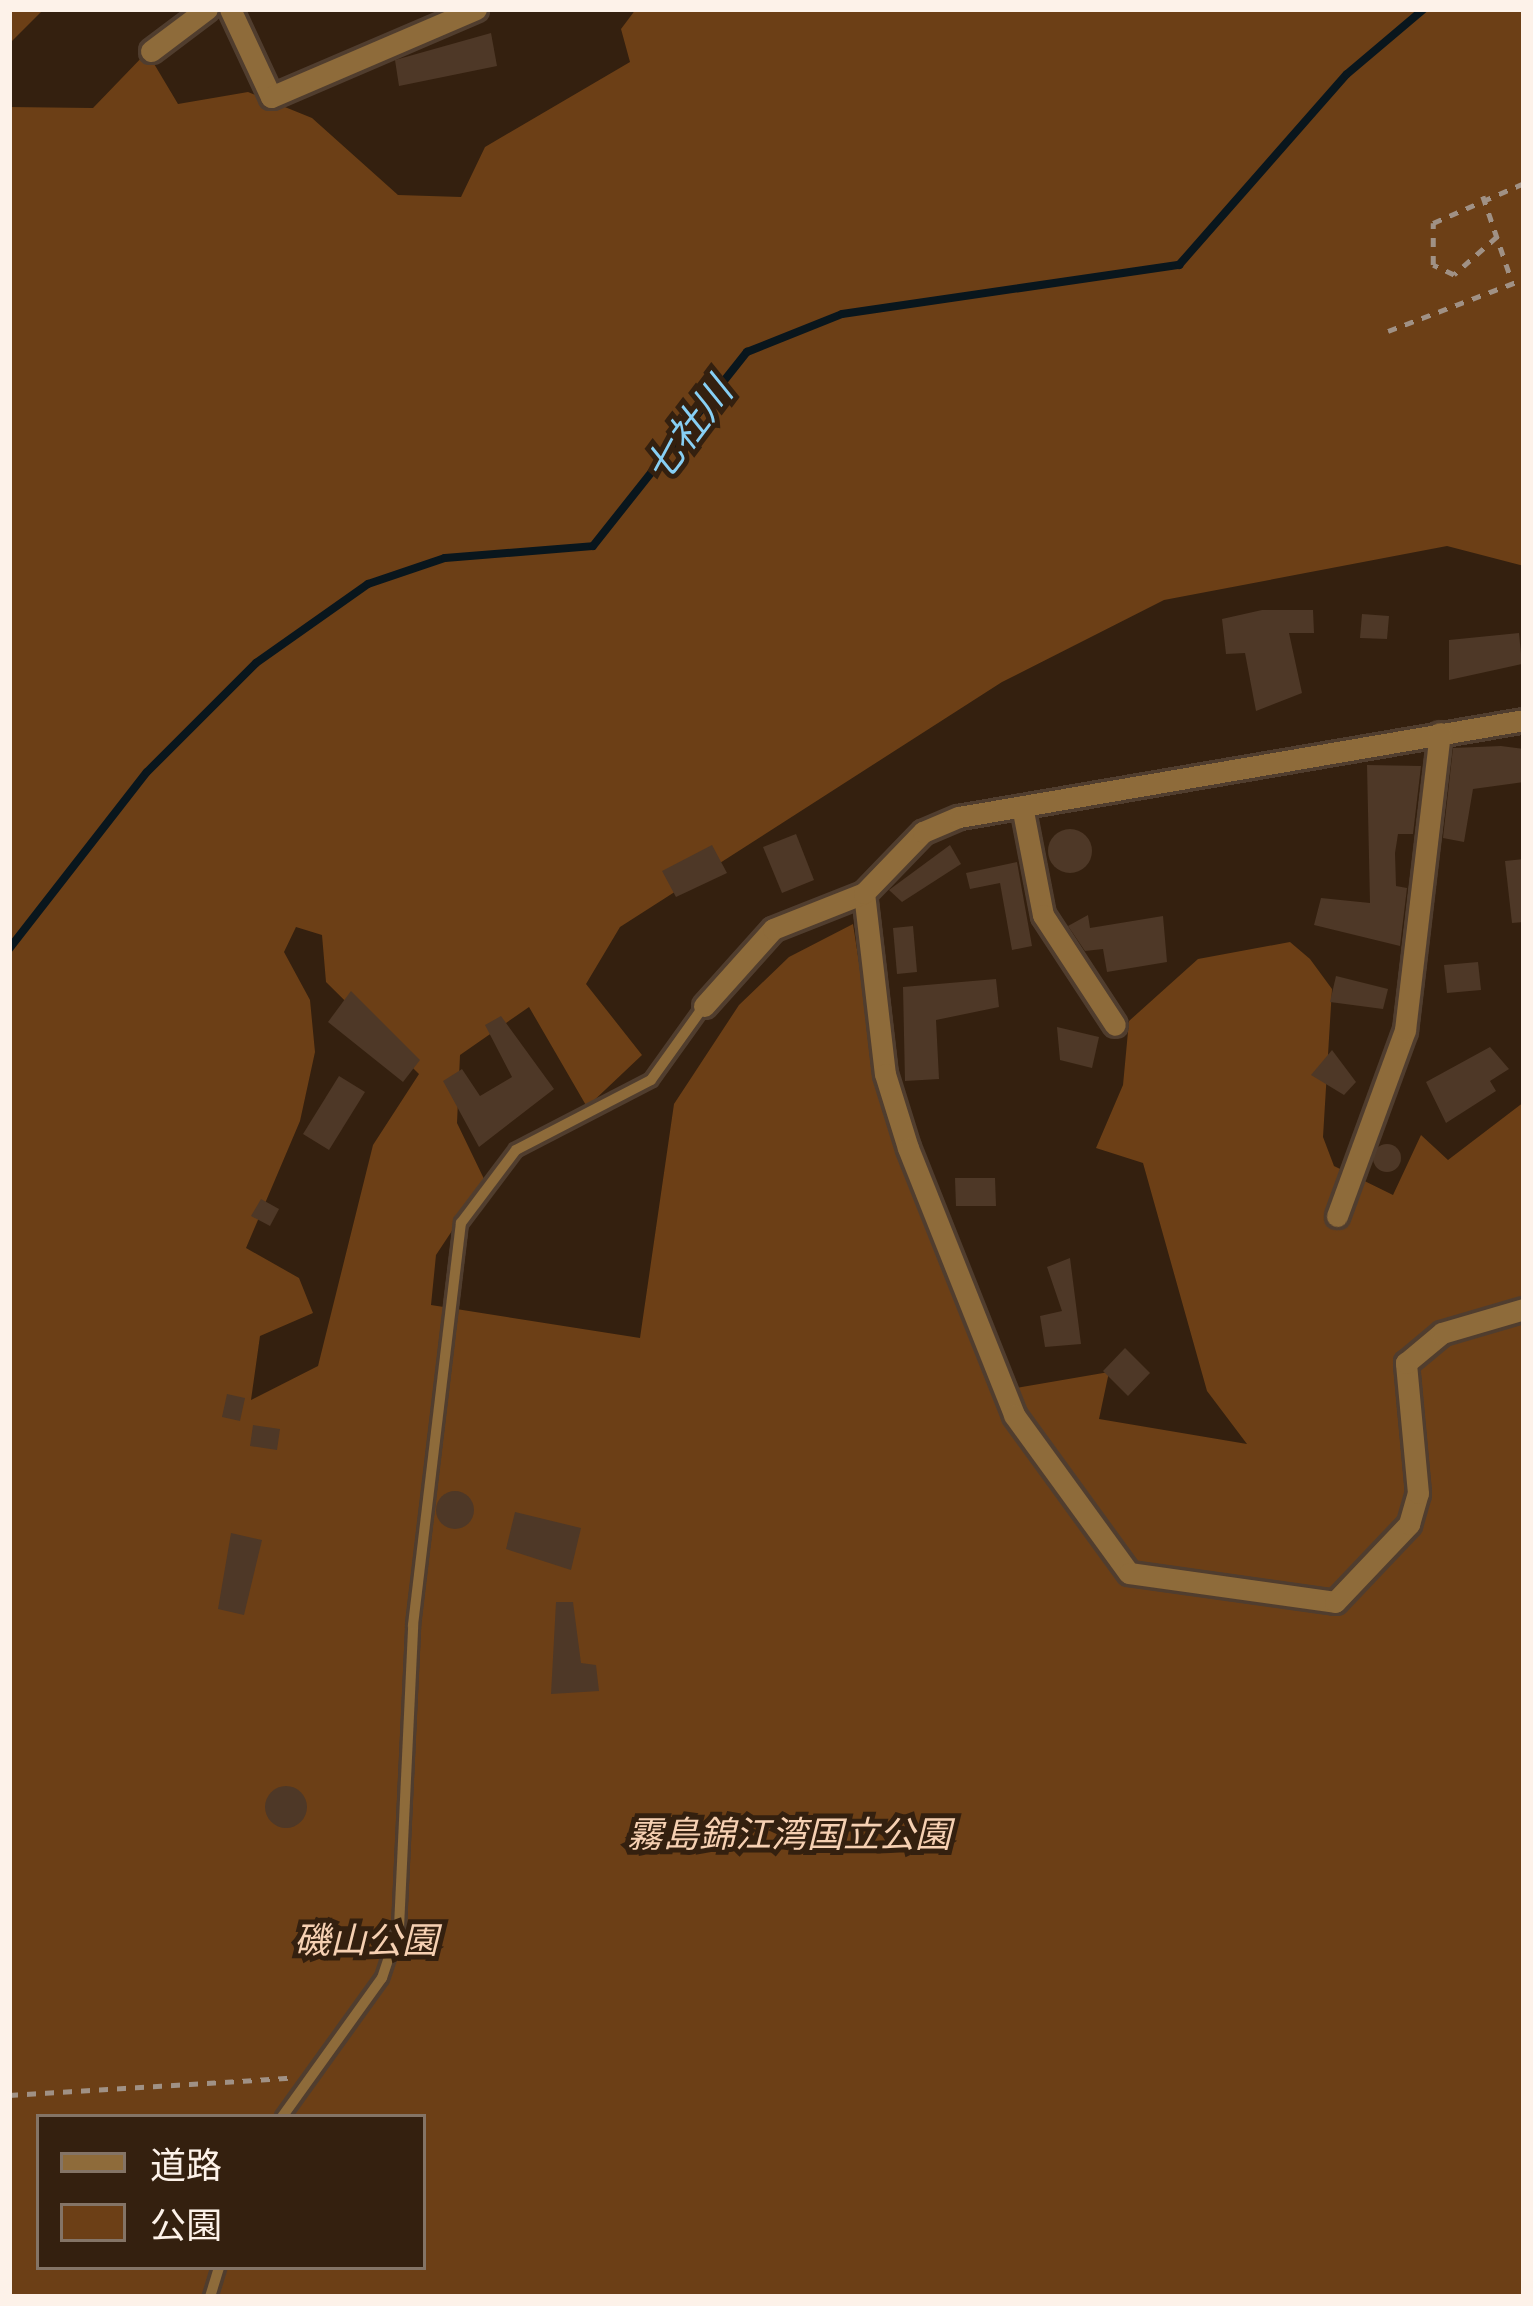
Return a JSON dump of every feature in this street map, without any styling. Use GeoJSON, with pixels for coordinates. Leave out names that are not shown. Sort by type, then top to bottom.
{"type":"FeatureCollection","features":[{"type":"Feature","properties":{"kind":"street"},"geometry":{"type":"LineString","coordinates":[[151,51],[207,9]]}},
{"type":"Feature","properties":{"kind":"street"},"geometry":{"type":"LineString","coordinates":[[230,9],[271,97],[476,9]]}},
{"type":"Feature","properties":{"kind":"street"},"geometry":{"type":"LineString","coordinates":[[704,1006],[773,929],[864,893],[923,832],[1022,806],[1524,720]]}},
{"type":"Feature","properties":{"kind":"street"},"geometry":{"type":"LineString","coordinates":[[1337,1216],[1406,1030],[1440,733]]}},
{"type":"Feature","properties":{"kind":"street"},"geometry":{"type":"LineString","coordinates":[[1022,806],[1043,916],[1115,1025]]}},
{"type":"Feature","properties":{"kind":"street"},"geometry":{"type":"LineString","coordinates":[[864,893],[885,1074],[908,1148],[1014,1415],[1129,1573],[1336,1602],[1409,1524],[1418,1493],[1406,1363],[1442,1333],[1524,1309]]}},
{"type":"Feature","properties":{"kind":"lane"},"geometry":{"type":"LineString","coordinates":[[284,2114],[382,1978],[399,1927],[413,1625],[460,1223],[516,1150],[650,1080],[704,1006]]}},
{"type":"Feature","properties":{"kind":"path"},"geometry":{"type":"LineString","coordinates":[[1497,237],[1454,275],[1433,266],[1433,223],[1483,196],[1524,183]]}},
{"type":"Feature","properties":{"kind":"path"},"geometry":{"type":"LineString","coordinates":[[1483,196],[1512,281]]}},
{"type":"Feature","properties":{"kind":"path"},"geometry":{"type":"LineString","coordinates":[[1388,332],[1524,279]]}},
{"type":"Feature","properties":{"kind":"path"},"geometry":{"type":"LineString","coordinates":[[9,2095],[313,2077]]}},
{"type":"Feature","properties":{"kind":"green space"},"geometry":{"type":"Polygon","coordinates":[[[9,9],[44,9],[9,44],[9,9]]]}},
{"type":"Feature","properties":{"kind":"green space"},"geometry":{"type":"Polygon","coordinates":[[[636,9],[1524,9],[1524,566],[1447,546],[1164,600],[1002,682],[620,927],[586,984],[642,1055],[587,1107],[529,1007],[460,1055],[457,1123],[485,1181],[436,1255],[431,1305],[640,1338],[674,1104],[739,1005],[789,957],[853,924],[882,1110],[939,1251],[1010,1389],[1109,1372],[1099,1419],[1247,1444],[1207,1391],[1143,1163],[1096,1148],[1123,1085],[1129,1021],[1198,959],[1290,942],[1310,959],[1332,989],[1323,1137],[1334,1166],[1393,1195],[1421,1135],[1448,1160],[1524,1102],[1524,2297],[9,2297],[9,107],[93,108],[147,52],[178,104],[248,92],[312,118],[398,195],[461,197],[485,147],[630,62],[621,29],[636,9]],[[296,927],[284,952],[310,1000],[315,1052],[300,1121],[246,1248],[299,1278],[313,1313],[260,1336],[251,1400],[318,1366],[373,1145],[419,1074],[326,982],[322,935],[296,927]]]}},
{"type":"Feature","properties":{"kind":"building"},"geometry":{"type":"Polygon","coordinates":[[[491,33],[497,66],[399,86],[395,60],[491,33]]]}},
{"type":"Feature","properties":{"kind":"building"},"geometry":{"type":"Polygon","coordinates":[[[1262,610],[1313,610],[1314,633],[1289,633],[1302,693],[1256,711],[1245,653],[1226,654],[1222,619],[1262,610]]]}},
{"type":"Feature","properties":{"kind":"building"},"geometry":{"type":"Polygon","coordinates":[[[1362,614],[1389,616],[1387,639],[1360,638],[1362,614]]]}},
{"type":"Feature","properties":{"kind":"building"},"geometry":{"type":"Polygon","coordinates":[[[1519,633],[1522,664],[1449,680],[1449,640],[1519,633]]]}},
{"type":"Feature","properties":{"kind":"building"},"geometry":{"type":"Polygon","coordinates":[[[1453,748],[1524,749],[1524,782],[1473,789],[1464,842],[1443,838],[1453,748]]]}},
{"type":"Feature","properties":{"kind":"building"},"geometry":{"type":"Polygon","coordinates":[[[1367,765],[1421,766],[1413,834],[1398,834],[1395,853],[1396,886],[1407,888],[1400,946],[1314,925],[1321,898],[1370,903],[1367,765]]]}},
{"type":"Feature","properties":{"kind":"building"},"geometry":{"type":"Polygon","coordinates":[[[1070,829],[1086,835],[1092,851],[1086,867],[1070,873],[1054,867],[1048,851],[1054,835],[1070,829]]]}},
{"type":"Feature","properties":{"kind":"building"},"geometry":{"type":"Polygon","coordinates":[[[796,834],[814,880],[782,893],[763,847],[796,834]]]}},
{"type":"Feature","properties":{"kind":"building"},"geometry":{"type":"Polygon","coordinates":[[[712,845],[727,873],[676,897],[662,871],[712,845]]]}},
{"type":"Feature","properties":{"kind":"building"},"geometry":{"type":"Polygon","coordinates":[[[950,845],[961,864],[902,902],[889,890],[950,845]]]}},
{"type":"Feature","properties":{"kind":"building"},"geometry":{"type":"Polygon","coordinates":[[[1524,859],[1524,922],[1512,923],[1505,861],[1524,859]]]}},
{"type":"Feature","properties":{"kind":"building"},"geometry":{"type":"Polygon","coordinates":[[[1017,862],[1032,946],[1012,950],[1000,883],[970,889],[966,873],[1017,862]]]}},
{"type":"Feature","properties":{"kind":"building"},"geometry":{"type":"Polygon","coordinates":[[[1088,915],[1090,928],[1163,916],[1167,962],[1107,972],[1103,949],[1085,951],[1068,926],[1088,915]]]}},
{"type":"Feature","properties":{"kind":"building"},"geometry":{"type":"Polygon","coordinates":[[[913,926],[917,972],[897,974],[893,928],[913,926]]]}},
{"type":"Feature","properties":{"kind":"building"},"geometry":{"type":"Polygon","coordinates":[[[1478,962],[1481,990],[1447,993],[1444,965],[1478,962]]]}},
{"type":"Feature","properties":{"kind":"building"},"geometry":{"type":"Polygon","coordinates":[[[1336,976],[1388,989],[1383,1009],[1330,1002],[1336,976]]]}},
{"type":"Feature","properties":{"kind":"building"},"geometry":{"type":"Polygon","coordinates":[[[996,979],[999,1007],[936,1020],[939,1079],[905,1081],[903,987],[996,979]]]}},
{"type":"Feature","properties":{"kind":"building"},"geometry":{"type":"Polygon","coordinates":[[[351,991],[420,1060],[403,1082],[328,1022],[351,991]]]}},
{"type":"Feature","properties":{"kind":"building"},"geometry":{"type":"Polygon","coordinates":[[[501,1016],[554,1089],[479,1147],[443,1081],[462,1069],[480,1096],[512,1077],[485,1025],[501,1016]]]}},
{"type":"Feature","properties":{"kind":"building"},"geometry":{"type":"Polygon","coordinates":[[[1057,1027],[1099,1037],[1092,1068],[1060,1060],[1057,1027]]]}},
{"type":"Feature","properties":{"kind":"building"},"geometry":{"type":"Polygon","coordinates":[[[1490,1047],[1509,1069],[1490,1081],[1496,1091],[1446,1123],[1426,1082],[1490,1047]]]}},
{"type":"Feature","properties":{"kind":"building"},"geometry":{"type":"Polygon","coordinates":[[[1332,1050],[1356,1082],[1344,1095],[1311,1075],[1332,1050]]]}},
{"type":"Feature","properties":{"kind":"building"},"geometry":{"type":"Polygon","coordinates":[[[339,1076],[365,1092],[329,1150],[303,1134],[339,1076]]]}},
{"type":"Feature","properties":{"kind":"building"},"geometry":{"type":"Polygon","coordinates":[[[1387,1144],[1397,1148],[1401,1158],[1397,1168],[1387,1172],[1377,1168],[1373,1158],[1377,1148],[1387,1144]]]}},
{"type":"Feature","properties":{"kind":"building"},"geometry":{"type":"Polygon","coordinates":[[[955,1178],[995,1178],[996,1206],[956,1206],[955,1178]]]}},
{"type":"Feature","properties":{"kind":"building"},"geometry":{"type":"Polygon","coordinates":[[[261,1199],[279,1209],[270,1226],[251,1216],[261,1199]]]}},
{"type":"Feature","properties":{"kind":"building"},"geometry":{"type":"Polygon","coordinates":[[[1070,1258],[1081,1344],[1045,1347],[1040,1316],[1062,1311],[1047,1267],[1070,1258]]]}},
{"type":"Feature","properties":{"kind":"building"},"geometry":{"type":"Polygon","coordinates":[[[1125,1348],[1150,1373],[1128,1396],[1103,1371],[1125,1348]]]}},
{"type":"Feature","properties":{"kind":"building"},"geometry":{"type":"Polygon","coordinates":[[[227,1394],[245,1398],[240,1421],[222,1417],[227,1394]]]}},
{"type":"Feature","properties":{"kind":"building"},"geometry":{"type":"Polygon","coordinates":[[[253,1425],[280,1429],[277,1450],[250,1446],[253,1425]]]}},
{"type":"Feature","properties":{"kind":"building"},"geometry":{"type":"Polygon","coordinates":[[[455,1491],[468,1497],[474,1510],[468,1523],[455,1529],[442,1523],[436,1510],[442,1497],[455,1491]]]}},
{"type":"Feature","properties":{"kind":"building"},"geometry":{"type":"Polygon","coordinates":[[[515,1512],[581,1528],[571,1570],[506,1549],[515,1512]]]}},
{"type":"Feature","properties":{"kind":"building"},"geometry":{"type":"Polygon","coordinates":[[[231,1533],[262,1540],[244,1615],[218,1609],[231,1533]]]}},
{"type":"Feature","properties":{"kind":"building"},"geometry":{"type":"Polygon","coordinates":[[[556,1602],[573,1602],[581,1663],[596,1665],[599,1691],[551,1694],[556,1602]]]}},
{"type":"Feature","properties":{"kind":"building"},"geometry":{"type":"Polygon","coordinates":[[[286,1786],[301,1792],[307,1807],[301,1822],[286,1828],[271,1822],[265,1807],[271,1792],[286,1786]]]}},
{"type":"Feature","properties":{"kind":"waterway","name":"七社川"},"geometry":{"type":"LineString","coordinates":[[9,949],[147,772],[256,663],[368,584],[445,558],[593,546],[747,352],[842,314],[1179,265],[1347,74],[1424,9]]}},
{"type":"Feature","properties":{"kind":"park label","name":"霧島錦江湾国立公園"},"geometry":{"type":"Point","coordinates":[789,1834]}},
{"type":"Feature","properties":{"kind":"park label","name":"磯山公園"},"geometry":{"type":"Point","coordinates":[366,1940]}}]}
